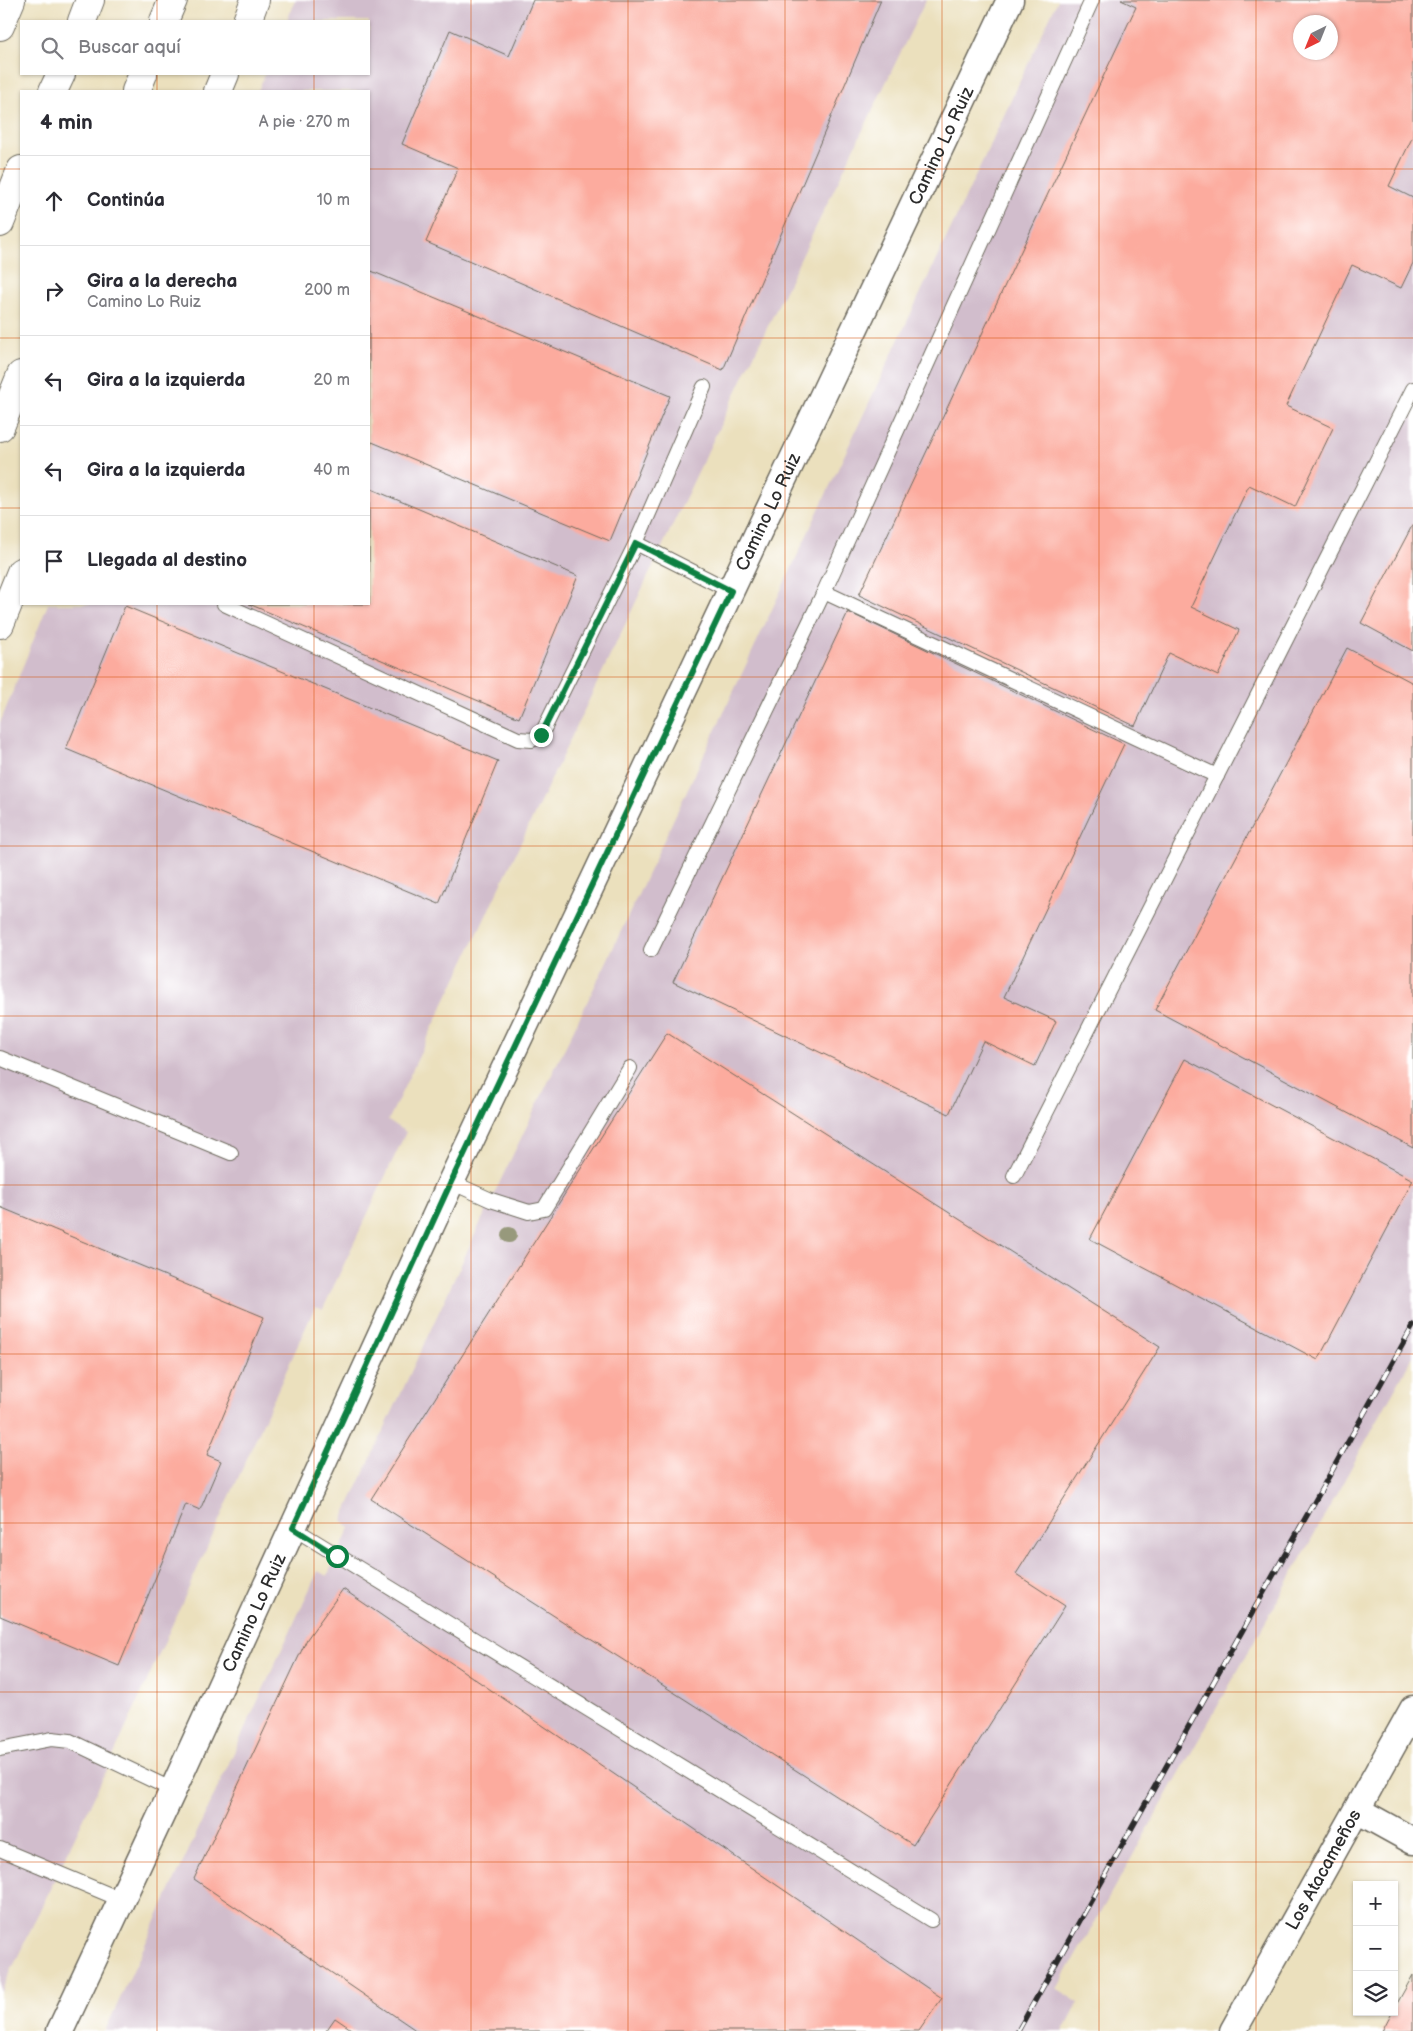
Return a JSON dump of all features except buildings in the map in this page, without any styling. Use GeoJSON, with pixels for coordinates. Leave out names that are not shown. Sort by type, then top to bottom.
{"type":"FeatureCollection","features":[{"type":"Feature","properties":{"kind":"main road"},"geometry":{"type":"LineString","coordinates":[[0,26],[10,0]]}},
{"type":"Feature","properties":{"kind":"main road"},"geometry":{"type":"LineString","coordinates":[[82,20],[90,0]]}},
{"type":"Feature","properties":{"kind":"main road"},"geometry":{"type":"LineString","coordinates":[[164,20],[173,0]]}},
{"type":"Feature","properties":{"kind":"main road"},"geometry":{"type":"LineString","coordinates":[[247,20],[256,0]]}},
{"type":"Feature","properties":{"kind":"main road"},"geometry":{"type":"LineString","coordinates":[[53,90],[60,75]]}},
{"type":"Feature","properties":{"kind":"main road"},"geometry":{"type":"LineString","coordinates":[[136,90],[143,75]]}},
{"type":"Feature","properties":{"kind":"main road"},"geometry":{"type":"LineString","coordinates":[[218,90],[225,75]]}},
{"type":"Feature","properties":{"kind":"main road"},"geometry":{"type":"LineString","coordinates":[[0,223],[20,173]]}},
{"type":"Feature","properties":{"kind":"main road"},"geometry":{"type":"LineString","coordinates":[[0,427],[20,377]]}},
{"type":"Feature","properties":{"kind":"main road"},"geometry":{"type":"LineString","coordinates":[[0,624],[20,574]]}},
{"type":"Feature","properties":{"kind":"street","name":"Camino Lo Ruiz"},"geometry":{"type":"LineString","coordinates":[[60,2031],[173,1790],[451,1182],[1010,0]]}},
{"type":"Feature","properties":{"kind":"street","name":"Los Atacameños"},"geometry":{"type":"LineString","coordinates":[[1233,2031],[1413,1709]]}},
{"type":"Feature","properties":{"kind":"street"},"geometry":{"type":"LineString","coordinates":[[1357,1810],[1413,1841]]}},
{"type":"Feature","properties":{"kind":"lane"},"geometry":{"type":"LineString","coordinates":[[651,950],[824,592],[1092,0]]}},
{"type":"Feature","properties":{"kind":"lane"},"geometry":{"type":"LineString","coordinates":[[226,605],[518,739],[532,740],[541,735],[636,543],[704,387]]}},
{"type":"Feature","properties":{"kind":"lane"},"geometry":{"type":"LineString","coordinates":[[1014,1176],[1413,389]]}},
{"type":"Feature","properties":{"kind":"lane"},"geometry":{"type":"LineString","coordinates":[[636,543],[731,591]]}},
{"type":"Feature","properties":{"kind":"lane"},"geometry":{"type":"LineString","coordinates":[[824,592],[1217,776]]}},
{"type":"Feature","properties":{"kind":"lane"},"geometry":{"type":"LineString","coordinates":[[0,1058],[231,1153]]}},
{"type":"Feature","properties":{"kind":"lane"},"geometry":{"type":"LineString","coordinates":[[451,1182],[491,1200],[529,1212],[544,1210],[630,1068]]}},
{"type":"Feature","properties":{"kind":"lane"},"geometry":{"type":"LineString","coordinates":[[293,1528],[931,1920]]}},
{"type":"Feature","properties":{"kind":"lane"},"geometry":{"type":"LineString","coordinates":[[0,1749],[52,1739],[70,1741],[173,1790]]}},
{"type":"Feature","properties":{"kind":"lane"},"geometry":{"type":"LineString","coordinates":[[0,1849],[122,1900]]}},
{"type":"Feature","properties":{"kind":"shaded area"},"geometry":{"type":"Polygon","coordinates":[[[295,0],[926,0],[738,388],[388,1121],[406,1132],[323,1309],[315,1307],[111,1761],[0,1994],[0,723],[48,605],[370,605],[370,90],[258,90],[265,75],[370,75],[370,20],[287,20],[295,0]]]}},
{"type":"Feature","properties":{"kind":"shaded area"},"geometry":{"type":"Polygon","coordinates":[[[1058,0],[1413,0],[1413,1356],[1274,1607],[1057,1989],[1079,2003],[1063,2031],[105,2031],[318,1571],[327,1576],[337,1556],[350,1528],[342,1520],[491,1200],[607,961],[1058,0]]]}},
{"type":"Feature","properties":{"kind":"railway"},"geometry":{"type":"LineString","coordinates":[[1018,2031],[1413,1326]]}},
{"type":"Feature","properties":{"kind":"route"},"geometry":{"type":"LineString","coordinates":[[337,1556],[293,1528],[451,1182],[731,591],[636,543],[541,735]]}}]}
